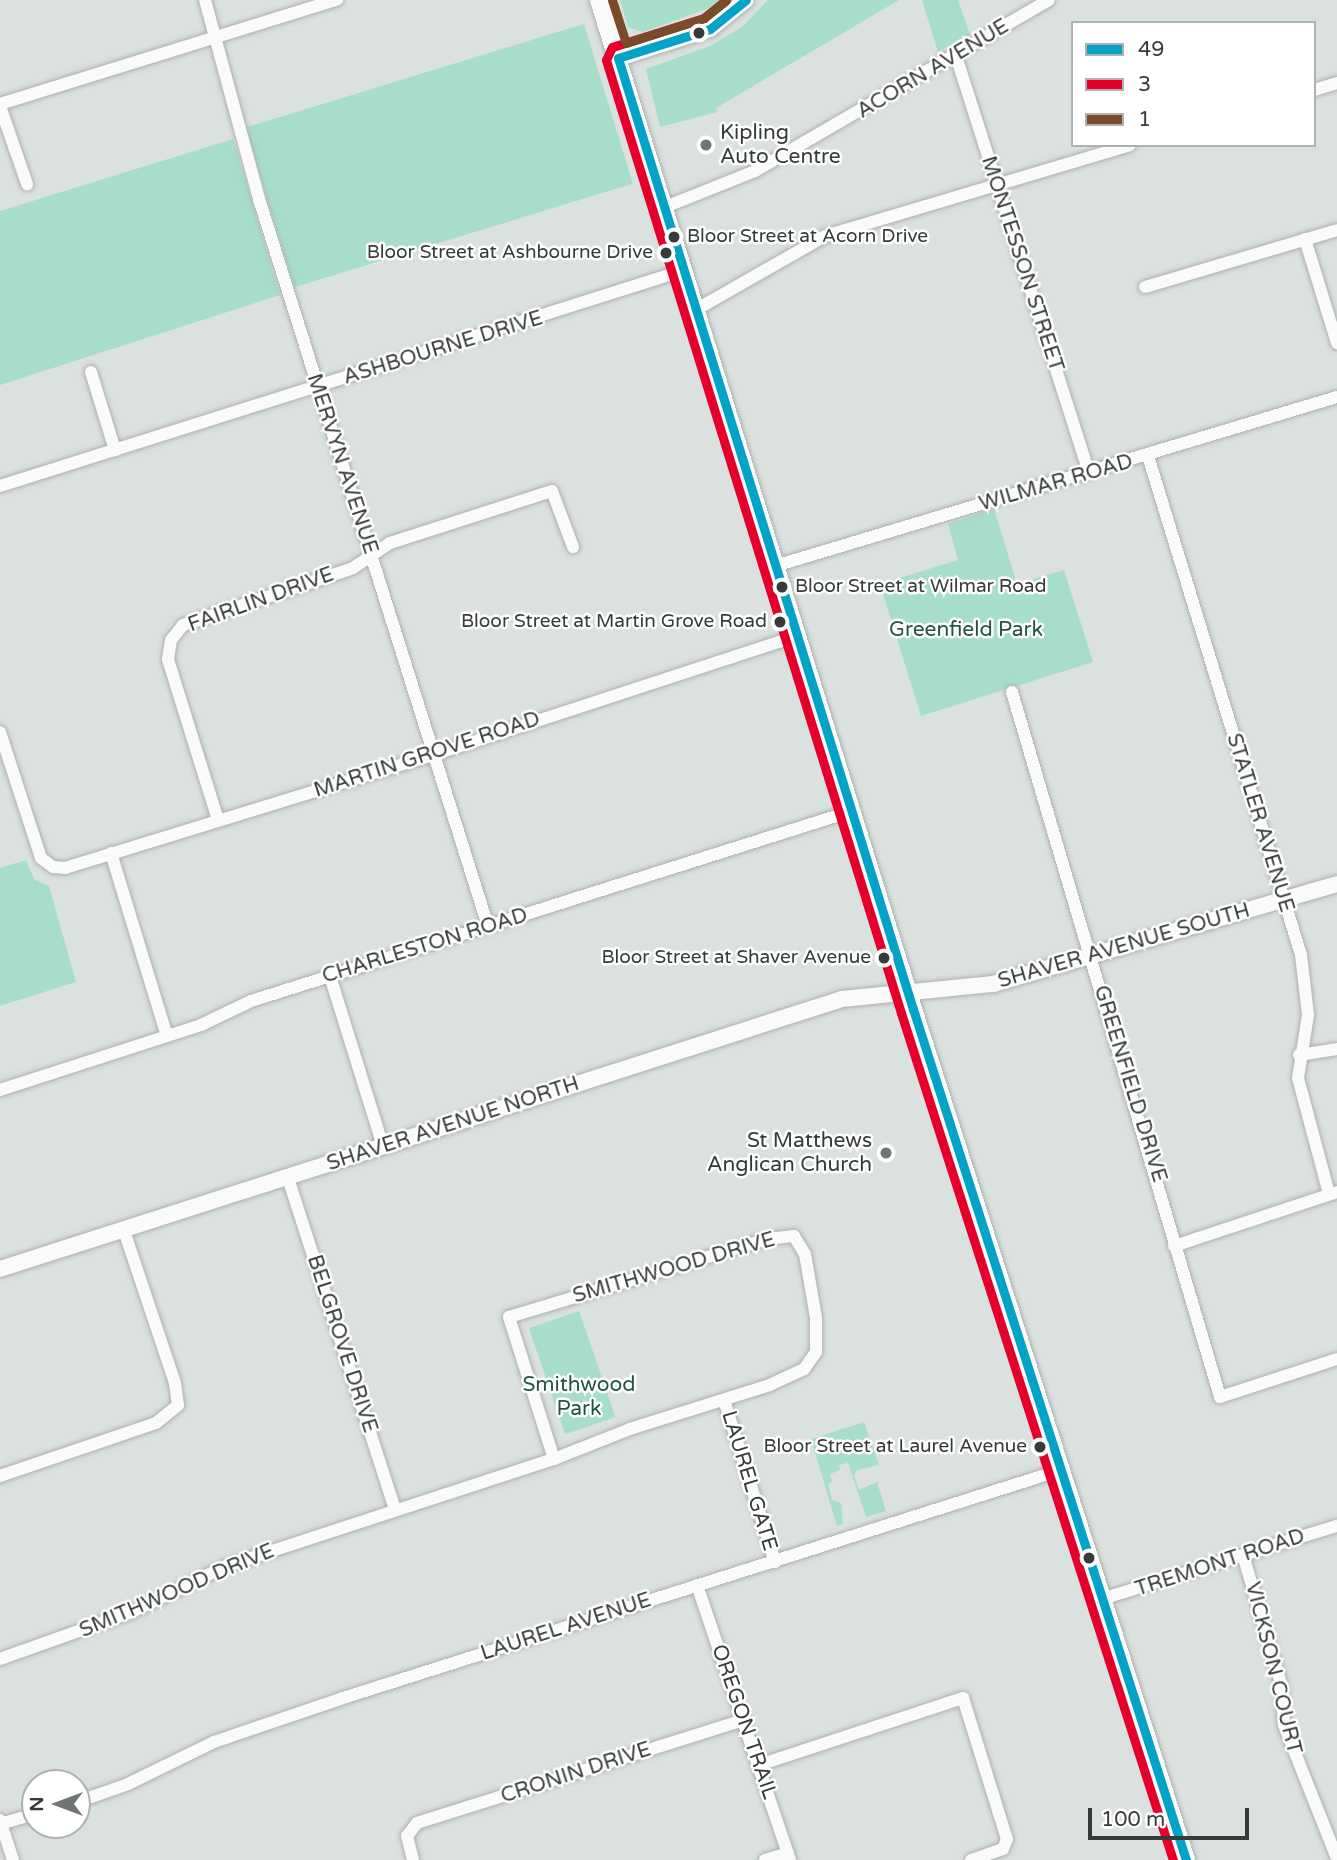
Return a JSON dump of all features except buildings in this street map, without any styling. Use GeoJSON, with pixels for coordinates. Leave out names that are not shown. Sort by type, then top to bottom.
{"type":"FeatureCollection","features":[{"type":"Feature","properties":{"kind":"main road"},"geometry":{"type":"LineString","coordinates":[[599,0],[908,992],[1186,1860]]}},
{"type":"Feature","properties":{"kind":"street","name":"MERVYN AVENUE"},"geometry":{"type":"LineString","coordinates":[[205,0],[317,388],[436,754],[488,926]]}},
{"type":"Feature","properties":{"kind":"street"},"geometry":{"type":"LineString","coordinates":[[27,184],[0,105],[337,0]]}},
{"type":"Feature","properties":{"kind":"street"},"geometry":{"type":"LineString","coordinates":[[618,58],[710,29],[746,0]]}},
{"type":"Feature","properties":{"kind":"street","name":"ACORN AVENUE"},"geometry":{"type":"LineString","coordinates":[[665,207],[755,171],[1049,0]]}},
{"type":"Feature","properties":{"kind":"street","name":"MONTESSON STREET"},"geometry":{"type":"LineString","coordinates":[[956,55],[1089,473]]}},
{"type":"Feature","properties":{"kind":"street"},"geometry":{"type":"LineString","coordinates":[[1316,89],[1337,83]]}},
{"type":"Feature","properties":{"kind":"street"},"geometry":{"type":"LineString","coordinates":[[697,309],[825,236],[998,187],[1124,147]]}},
{"type":"Feature","properties":{"kind":"street"},"geometry":{"type":"LineString","coordinates":[[1145,288],[1337,230]]}},
{"type":"Feature","properties":{"kind":"street"},"geometry":{"type":"LineString","coordinates":[[1305,239],[1337,343]]}},
{"type":"Feature","properties":{"kind":"street","name":"ASHBOURNE DRIVE"},"geometry":{"type":"LineString","coordinates":[[0,486],[685,270]]}},
{"type":"Feature","properties":{"kind":"street"},"geometry":{"type":"LineString","coordinates":[[91,373],[116,450]]}},
{"type":"Feature","properties":{"kind":"street","name":"WILMAR ROAD"},"geometry":{"type":"LineString","coordinates":[[775,566],[1337,397]]}},
{"type":"Feature","properties":{"kind":"street","name":"STATLER AVENUE"},"geometry":{"type":"LineString","coordinates":[[1148,456],[1307,979],[1308,1015],[1299,1055],[1299,1087],[1333,1193]]}},
{"type":"Feature","properties":{"kind":"street","name":"FAIRLIN DRIVE"},"geometry":{"type":"LineString","coordinates":[[218,820],[170,669],[169,649],[176,632],[208,614],[352,568],[390,543],[552,491],[573,547]]}},
{"type":"Feature","properties":{"kind":"street","name":"MARTIN GROVE ROAD"},"geometry":{"type":"LineString","coordinates":[[0,732],[35,844],[43,861],[55,868],[436,754],[796,636]]}},
{"type":"Feature","properties":{"kind":"street","name":"GREENFIELD DRIVE"},"geometry":{"type":"LineString","coordinates":[[1012,692],[1161,1188],[1174,1246],[1220,1396],[1337,1359]]}},
{"type":"Feature","properties":{"kind":"street","name":"CHARLESTON ROAD"},"geometry":{"type":"LineString","coordinates":[[0,1090],[167,1036],[330,976],[852,811]]}},
{"type":"Feature","properties":{"kind":"street"},"geometry":{"type":"LineString","coordinates":[[111,853],[167,1036]]}},
{"type":"Feature","properties":{"kind":"street","name":"SHAVER AVENUE SOUTH"},"geometry":{"type":"LineString","coordinates":[[908,992],[993,984],[1337,884]]}},
{"type":"Feature","properties":{"kind":"street"},"geometry":{"type":"LineString","coordinates":[[330,976],[383,1146]]}},
{"type":"Feature","properties":{"kind":"street","name":"SHAVER AVENUE NORTH"},"geometry":{"type":"LineString","coordinates":[[0,1269],[842,999],[908,992]]}},
{"type":"Feature","properties":{"kind":"street"},"geometry":{"type":"LineString","coordinates":[[1299,1055],[1337,1049]]}},
{"type":"Feature","properties":{"kind":"street","name":"BELGROVE DRIVE"},"geometry":{"type":"LineString","coordinates":[[288,1178],[395,1510]]}},
{"type":"Feature","properties":{"kind":"street"},"geometry":{"type":"LineString","coordinates":[[1174,1246],[1333,1193]]}},
{"type":"Feature","properties":{"kind":"street"},"geometry":{"type":"LineString","coordinates":[[0,1476],[156,1423],[178,1405],[175,1383],[124,1231]]}},
{"type":"Feature","properties":{"kind":"street","name":"SMITHWOOD DRIVE"},"geometry":{"type":"LineString","coordinates":[[0,1659],[132,1612],[226,1566],[554,1459],[724,1401],[796,1373],[816,1352],[809,1273],[794,1236],[768,1239],[509,1317],[554,1459]]}},
{"type":"Feature","properties":{"kind":"street","name":"LAUREL GATE"},"geometry":{"type":"LineString","coordinates":[[724,1401],[775,1562]]}},
{"type":"Feature","properties":{"kind":"street","name":"LAUREL AVENUE"},"geometry":{"type":"LineString","coordinates":[[91,1797],[128,1784],[240,1733],[1061,1470]]}},
{"type":"Feature","properties":{"kind":"street","name":"TREMONT ROAD"},"geometry":{"type":"LineString","coordinates":[[1102,1599],[1337,1526]]}},
{"type":"Feature","properties":{"kind":"street","name":"VICKSON COURT"},"geometry":{"type":"LineString","coordinates":[[1243,1555],[1281,1683],[1284,1726],[1337,1858]]}},
{"type":"Feature","properties":{"kind":"street","name":"OREGON TRAIL"},"geometry":{"type":"LineString","coordinates":[[697,1585],[789,1857]]}},
{"type":"Feature","properties":{"kind":"street"},"geometry":{"type":"LineString","coordinates":[[759,1765],[963,1698],[1007,1839],[999,1851],[971,1860]]}},
{"type":"Feature","properties":{"kind":"street","name":"CRONIN DRIVE"},"geometry":{"type":"LineString","coordinates":[[413,1860],[407,1841],[410,1830],[417,1823],[744,1720]]}},
{"type":"Feature","properties":{"kind":"street"},"geometry":{"type":"LineString","coordinates":[[13,1860],[0,1823],[21,1818]]}},
{"type":"Feature","properties":{"kind":"street"},"geometry":{"type":"LineString","coordinates":[[765,1860],[789,1857]]}},
{"type":"Feature","properties":{"kind":"green space"},"geometry":{"type":"Polygon","coordinates":[[[620,0],[731,0],[719,10],[715,6],[643,32],[628,27],[620,0]]]}},
{"type":"Feature","properties":{"kind":"green space"},"geometry":{"type":"Polygon","coordinates":[[[768,0],[899,0],[716,108],[717,112],[660,127],[646,69],[710,46],[742,27],[768,0]]]}},
{"type":"Feature","properties":{"kind":"green space"},"geometry":{"type":"Polygon","coordinates":[[[922,0],[958,0],[970,35],[938,52],[922,0]]]}},
{"type":"Feature","properties":{"kind":"green space"},"geometry":{"type":"Polygon","coordinates":[[[584,24],[633,184],[294,287],[245,127],[584,24]]]}},
{"type":"Feature","properties":{"kind":"green space"},"geometry":{"type":"Polygon","coordinates":[[[233,139],[280,295],[0,385],[0,211],[233,139]]]}},
{"type":"Feature","properties":{"kind":"green space","name":"Greenfield Park"},"geometry":{"type":"Polygon","coordinates":[[[994,509],[1017,584],[1064,570],[1093,662],[921,716],[880,584],[958,560],[948,524],[994,509]]]}},
{"type":"Feature","properties":{"kind":"green space"},"geometry":{"type":"Polygon","coordinates":[[[26,860],[34,879],[49,886],[76,982],[0,1006],[0,868],[26,860]]]}},
{"type":"Feature","properties":{"kind":"green space","name":"Smithwood Park"},"geometry":{"type":"Polygon","coordinates":[[[579,1311],[615,1417],[565,1434],[529,1328],[579,1311]]]}},
{"type":"Feature","properties":{"kind":"green space"},"geometry":{"type":"Polygon","coordinates":[[[864,1422],[879,1465],[857,1470],[854,1475],[859,1490],[877,1482],[886,1511],[866,1517],[848,1463],[839,1465],[840,1470],[830,1474],[832,1482],[828,1484],[832,1500],[841,1503],[843,1524],[837,1526],[811,1439],[864,1422]]]}},
{"type":"Feature","properties":{"kind":"transit line","name":"1"},"geometry":{"type":"LineString","coordinates":[[612,0],[626,43],[704,18],[726,0]]}},
{"type":"Feature","properties":{"kind":"transit line","name":"3"},"geometry":{"type":"LineString","coordinates":[[726,0],[704,18],[612,47],[606,60],[901,1013],[1173,1860]]}},
{"type":"Feature","properties":{"kind":"transit line","name":"49"},"geometry":{"type":"LineString","coordinates":[[618,58],[710,29],[746,0]]}},
{"type":"Feature","properties":{"kind":"transit line","name":"49"},"geometry":{"type":"LineString","coordinates":[[618,58],[913,1009],[1186,1860]]}},
{"type":"Feature","properties":{"kind":"place","name":"Kipling Auto Centre"},"geometry":{"type":"Point","coordinates":[706,145]}},
{"type":"Feature","properties":{"kind":"place","name":"Bloor Street at Acorn Drive"},"geometry":{"type":"Point","coordinates":[674,237]}},
{"type":"Feature","properties":{"kind":"place","name":"Bloor Street at Ashbourne Drive"},"geometry":{"type":"Point","coordinates":[666,253]}},
{"type":"Feature","properties":{"kind":"place","name":"Bloor Street at Wilmar Road"},"geometry":{"type":"Point","coordinates":[782,587]}},
{"type":"Feature","properties":{"kind":"place","name":"Bloor Street at Martin Grove Road"},"geometry":{"type":"Point","coordinates":[780,622]}},
{"type":"Feature","properties":{"kind":"place","name":"Bloor Street at Shaver Avenue"},"geometry":{"type":"Point","coordinates":[884,958]}},
{"type":"Feature","properties":{"kind":"place","name":"St Matthews Anglican Church"},"geometry":{"type":"Point","coordinates":[886,1153]}},
{"type":"Feature","properties":{"kind":"place","name":"Bloor Street at Laurel Avenue"},"geometry":{"type":"Point","coordinates":[1040,1447]}}]}
